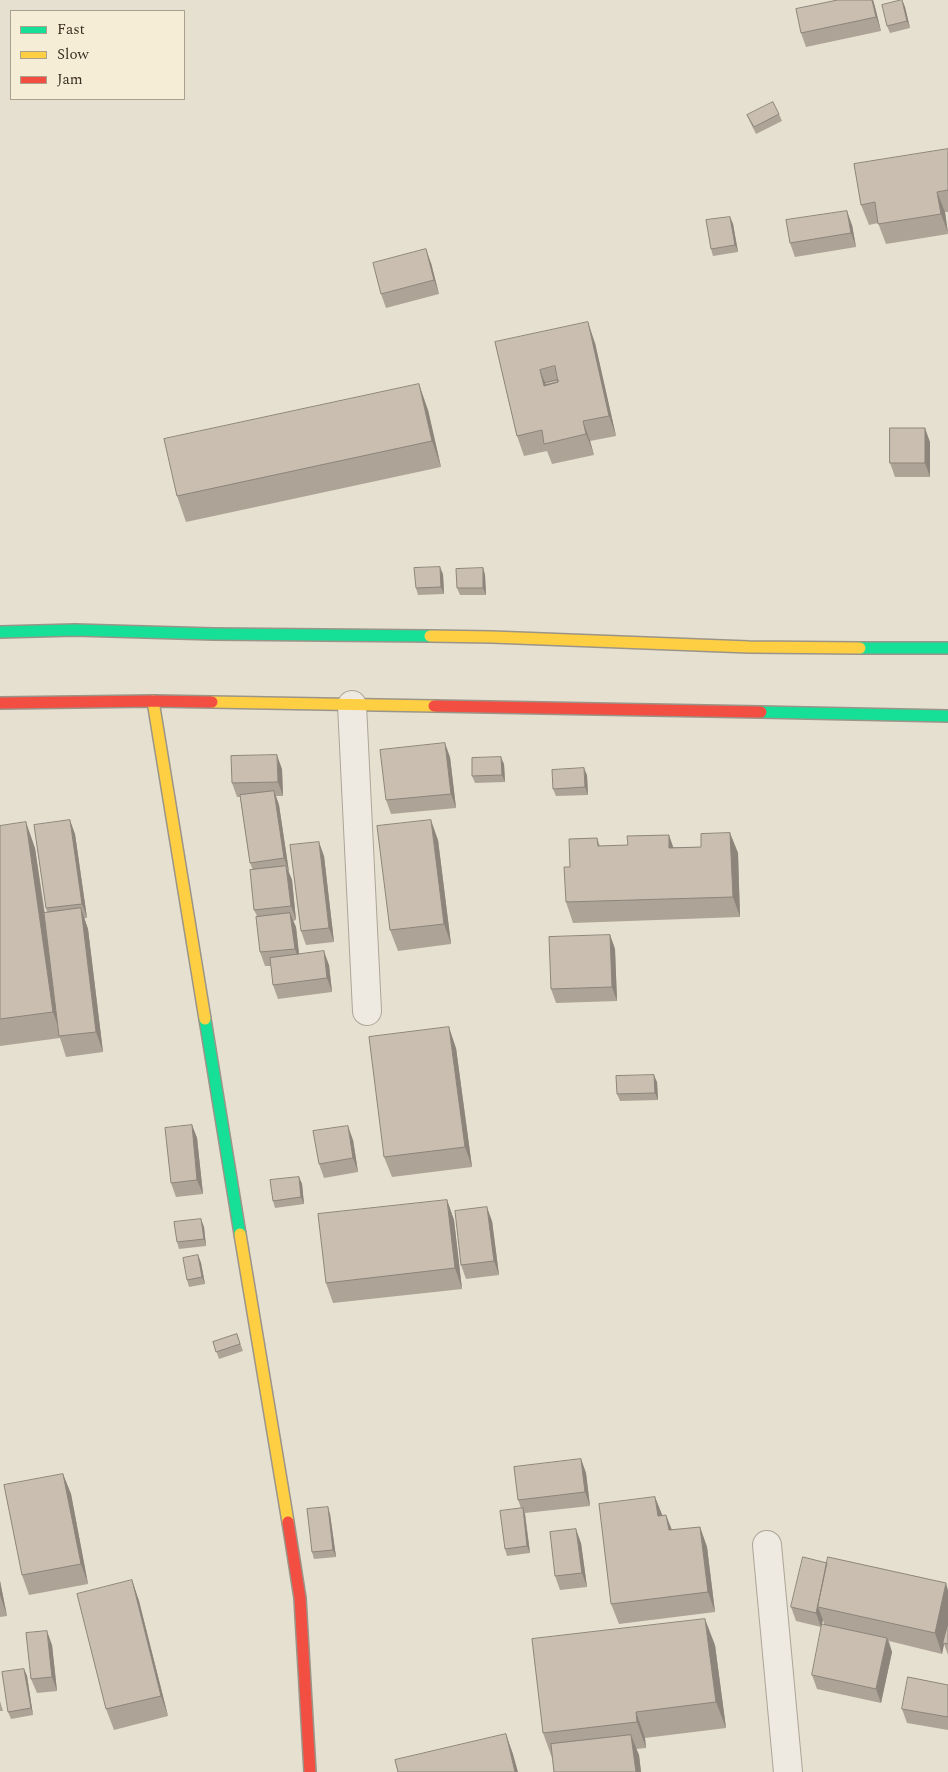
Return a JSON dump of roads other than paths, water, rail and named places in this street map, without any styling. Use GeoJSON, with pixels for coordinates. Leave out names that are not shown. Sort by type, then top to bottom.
{"type":"FeatureCollection","features":[{"type":"Feature","properties":{"kind":"main road"},"geometry":{"type":"LineString","coordinates":[[0,632],[75,630],[214,634],[492,637],[749,647],[948,648]]}},
{"type":"Feature","properties":{"kind":"main road"},"geometry":{"type":"LineString","coordinates":[[0,703],[153,701],[948,716]]}},
{"type":"Feature","properties":{"kind":"main road"},"geometry":{"type":"LineString","coordinates":[[153,701],[300,1598],[310,1772]]}},
{"type":"Feature","properties":{"kind":"street"},"geometry":{"type":"LineString","coordinates":[[352,705],[367,1011]]}},
{"type":"Feature","properties":{"kind":"street"},"geometry":{"type":"LineString","coordinates":[[767,1545],[788,1772]]}}]}
